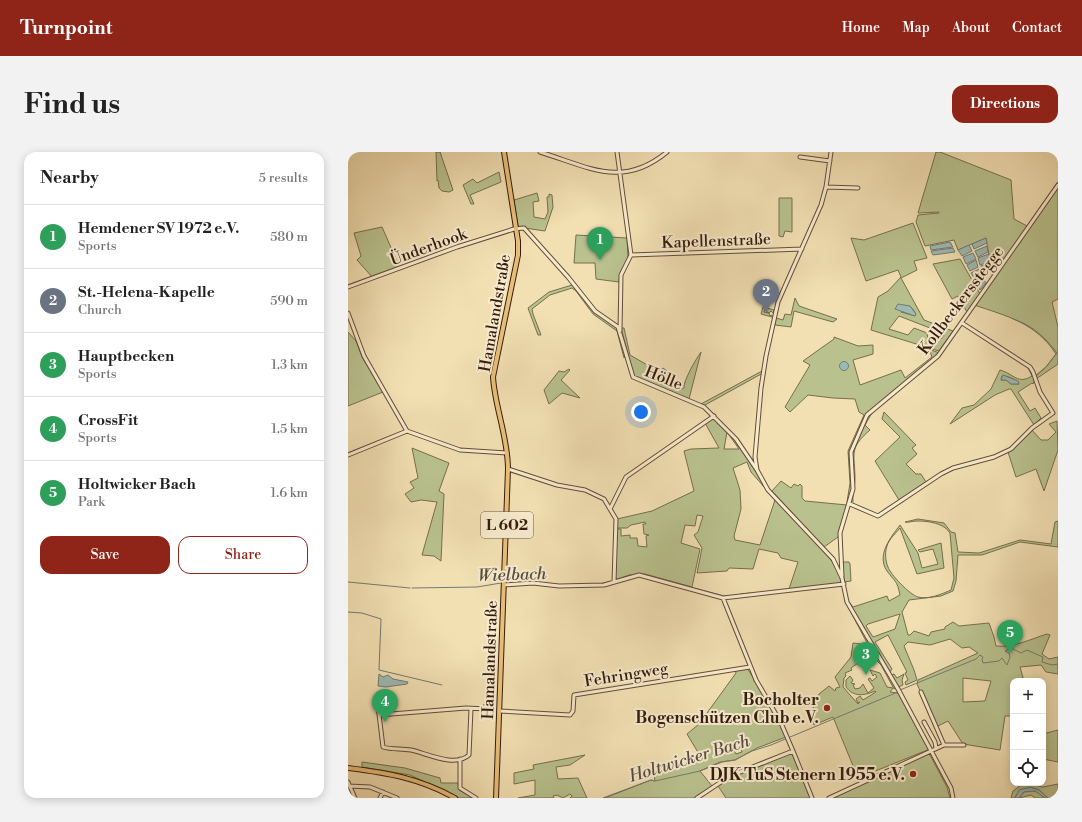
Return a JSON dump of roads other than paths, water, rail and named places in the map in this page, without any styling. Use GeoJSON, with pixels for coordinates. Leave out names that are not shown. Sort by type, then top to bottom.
{"type":"FeatureCollection","features":[{"type":"Feature","properties":{"kind":"main road","name":"Hamalandstraße"},"geometry":{"type":"LineString","coordinates":[[497,798],[496,791],[508,454],[495,396],[493,377],[517,262],[516,229],[504,152]]}},
{"type":"Feature","properties":{"kind":"main road"},"geometry":{"type":"LineString","coordinates":[[348,768],[408,777],[428,784],[454,798]]}},
{"type":"Feature","properties":{"kind":"street"},"geometry":{"type":"LineString","coordinates":[[540,152],[604,172],[620,173],[629,172],[647,166],[667,152]]}},
{"type":"Feature","properties":{"kind":"street"},"geometry":{"type":"LineString","coordinates":[[617,152],[631,256],[621,275],[620,331]]}},
{"type":"Feature","properties":{"kind":"street"},"geometry":{"type":"LineString","coordinates":[[757,470],[755,451],[761,388],[772,325],[778,302],[821,205],[826,187],[831,152]]}},
{"type":"Feature","properties":{"kind":"street"},"geometry":{"type":"LineString","coordinates":[[800,157],[830,161]]}},
{"type":"Feature","properties":{"kind":"street","name":"Kollbeckersstegge"},"geometry":{"type":"LineString","coordinates":[[842,578],[840,533],[850,504],[853,480],[851,452],[868,414],[938,356],[1058,185]]}},
{"type":"Feature","properties":{"kind":"street"},"geometry":{"type":"LineString","coordinates":[[826,187],[858,188]]}},
{"type":"Feature","properties":{"kind":"street"},"geometry":{"type":"LineString","coordinates":[[516,229],[522,228],[526,230],[568,277],[595,311],[613,323],[620,331]]}},
{"type":"Feature","properties":{"kind":"street","name":"Ünderhook"},"geometry":{"type":"LineString","coordinates":[[348,287],[457,248],[516,229]]}},
{"type":"Feature","properties":{"kind":"street","name":"Kapellenstraße"},"geometry":{"type":"LineString","coordinates":[[631,256],[802,249]]}},
{"type":"Feature","properties":{"kind":"street"},"geometry":{"type":"LineString","coordinates":[[348,313],[364,356],[407,431],[460,450],[508,454]]}},
{"type":"Feature","properties":{"kind":"street"},"geometry":{"type":"LineString","coordinates":[[850,504],[878,516],[941,474],[953,468],[994,457],[1011,449],[1032,428],[1053,413],[1040,392],[1030,367],[962,323]]}},
{"type":"Feature","properties":{"kind":"street","name":"Hölle"},"geometry":{"type":"LineString","coordinates":[[620,331],[633,377],[699,404],[714,416],[736,439],[757,470],[768,490],[833,559],[842,578]]}},
{"type":"Feature","properties":{"kind":"street"},"geometry":{"type":"LineString","coordinates":[[610,509],[626,477],[714,416]]}},
{"type":"Feature","properties":{"kind":"street"},"geometry":{"type":"LineString","coordinates":[[348,455],[407,431]]}},
{"type":"Feature","properties":{"kind":"street"},"geometry":{"type":"LineString","coordinates":[[508,469],[557,485],[585,490],[604,499],[616,519],[614,582]]}},
{"type":"Feature","properties":{"kind":"street"},"geometry":{"type":"LineString","coordinates":[[504,584],[539,583],[558,586],[604,585],[636,576],[643,576],[723,598],[844,584]]}},
{"type":"Feature","properties":{"kind":"street"},"geometry":{"type":"LineString","coordinates":[[842,578],[847,602],[898,689],[951,788],[953,798]]}},
{"type":"Feature","properties":{"kind":"street"},"geometry":{"type":"LineString","coordinates":[[723,598],[750,667],[788,737],[812,798]]}},
{"type":"Feature","properties":{"kind":"street","name":"Fehringweg"},"geometry":{"type":"LineString","coordinates":[[499,711],[570,715],[574,695],[750,667]]}},
{"type":"Feature","properties":{"kind":"street"},"geometry":{"type":"LineString","coordinates":[[921,692],[944,745]]}},
{"type":"Feature","properties":{"kind":"street"},"geometry":{"type":"LineString","coordinates":[[378,706],[383,746],[412,750],[442,760],[460,759],[466,757],[470,752],[471,709]]}},
{"type":"Feature","properties":{"kind":"street"},"geometry":{"type":"LineString","coordinates":[[379,715],[482,709]]}},
{"type":"Feature","properties":{"kind":"street"},"geometry":{"type":"LineString","coordinates":[[924,722],[935,742],[936,748]]}},
{"type":"Feature","properties":{"kind":"street"},"geometry":{"type":"LineString","coordinates":[[928,727],[934,724]]}},
{"type":"Feature","properties":{"kind":"street"},"geometry":{"type":"LineString","coordinates":[[829,798],[936,748],[944,745],[964,745]]}},
{"type":"Feature","properties":{"kind":"street"},"geometry":{"type":"LineString","coordinates":[[696,798],[730,776],[793,751]]}},
{"type":"Feature","properties":{"kind":"street"},"geometry":{"type":"LineString","coordinates":[[460,759],[460,788],[476,798]]}},
{"type":"Feature","properties":{"kind":"street"},"geometry":{"type":"LineString","coordinates":[[348,782],[355,798]]}},
{"type":"Feature","properties":{"kind":"street"},"geometry":{"type":"LineString","coordinates":[[349,786],[364,786],[397,798]]}},
{"type":"Feature","properties":{"kind":"street"},"geometry":{"type":"LineString","coordinates":[[380,798],[383,792]]}},
{"type":"Feature","properties":{"kind":"water"},"geometry":{"type":"Polygon","coordinates":[[[986,238],[987,243],[974,249],[972,244],[986,238]]]}},
{"type":"Feature","properties":{"kind":"water"},"geometry":{"type":"Polygon","coordinates":[[[950,242],[953,247],[931,250],[930,246],[950,242]]]}},
{"type":"Feature","properties":{"kind":"water"},"geometry":{"type":"Polygon","coordinates":[[[969,245],[972,251],[962,256],[958,250],[969,245]]]}},
{"type":"Feature","properties":{"kind":"water"},"geometry":{"type":"Polygon","coordinates":[[[987,246],[988,252],[978,257],[975,251],[987,246]]]}},
{"type":"Feature","properties":{"kind":"water"},"geometry":{"type":"Polygon","coordinates":[[[953,248],[955,252],[933,255],[931,251],[953,248]]]}},
{"type":"Feature","properties":{"kind":"water"},"geometry":{"type":"Polygon","coordinates":[[[973,253],[976,259],[966,264],[963,257],[973,253]]]}},
{"type":"Feature","properties":{"kind":"water"},"geometry":{"type":"Polygon","coordinates":[[[989,254],[990,261],[980,265],[978,258],[989,254]]]}},
{"type":"Feature","properties":{"kind":"water"},"geometry":{"type":"Polygon","coordinates":[[[976,260],[978,267],[970,271],[967,265],[976,260]]]}},
{"type":"Feature","properties":{"kind":"water"},"geometry":{"type":"Polygon","coordinates":[[[990,262],[991,269],[986,277],[981,266],[990,262]]]}},
{"type":"Feature","properties":{"kind":"water"},"geometry":{"type":"Polygon","coordinates":[[[979,269],[982,276],[975,279],[971,273],[979,269]]]}},
{"type":"Feature","properties":{"kind":"water"},"geometry":{"type":"Polygon","coordinates":[[[982,277],[986,283],[980,290],[975,281],[982,277]]]}},
{"type":"Feature","properties":{"kind":"water"},"geometry":{"type":"Polygon","coordinates":[[[898,304],[910,306],[916,314],[915,316],[895,309],[898,304]]]}},
{"type":"Feature","properties":{"kind":"water"},"geometry":{"type":"Polygon","coordinates":[[[842,362],[846,362],[848,366],[846,370],[842,370],[840,368],[840,364],[842,362]]]}},
{"type":"Feature","properties":{"kind":"water"},"geometry":{"type":"Polygon","coordinates":[[[663,368],[674,376],[673,381],[668,382],[660,375],[660,370],[663,368]]]}},
{"type":"Feature","properties":{"kind":"water"},"geometry":{"type":"Polygon","coordinates":[[[1003,375],[1018,381],[1019,384],[1011,384],[1006,380],[1001,380],[1003,375]]]}},
{"type":"Feature","properties":{"kind":"water"},"geometry":{"type":"Polygon","coordinates":[[[379,674],[383,677],[388,675],[393,679],[408,682],[407,684],[386,687],[378,686],[379,674]]]}},
{"type":"Feature","properties":{"kind":"water"},"geometry":{"type":"Polygon","coordinates":[[[1030,787],[1039,790],[1048,798],[1045,798],[1035,791],[1024,792],[1019,798],[1015,798],[1019,790],[1030,787]]]}},
{"type":"Feature","properties":{"kind":"waterway"},"geometry":{"type":"LineString","coordinates":[[1013,319],[1038,332],[1057,353],[1046,367],[1036,376]]}},
{"type":"Feature","properties":{"kind":"waterway","name":"Wielbach"},"geometry":{"type":"LineString","coordinates":[[616,580],[636,574]]}},
{"type":"Feature","properties":{"kind":"waterway","name":"Wielbach"},"geometry":{"type":"LineString","coordinates":[[641,574],[691,587]]}},
{"type":"Feature","properties":{"kind":"waterway","name":"Wielbach"},"geometry":{"type":"LineString","coordinates":[[598,584],[613,581]]}},
{"type":"Feature","properties":{"kind":"waterway","name":"Wielbach"},"geometry":{"type":"LineString","coordinates":[[348,582],[410,588]]}},
{"type":"Feature","properties":{"kind":"waterway","name":"Wielbach"},"geometry":{"type":"LineString","coordinates":[[506,583],[529,582]]}},
{"type":"Feature","properties":{"kind":"waterway","name":"Wielbach"},"geometry":{"type":"LineString","coordinates":[[532,582],[551,584]]}},
{"type":"Feature","properties":{"kind":"waterway","name":"Wielbach"},"geometry":{"type":"LineString","coordinates":[[412,588],[477,587],[501,583]]}},
{"type":"Feature","properties":{"kind":"waterway","name":"Wielbach"},"geometry":{"type":"LineString","coordinates":[[694,588],[724,596],[738,595]]}},
{"type":"Feature","properties":{"kind":"waterway","name":"Wielbach"},"geometry":{"type":"LineString","coordinates":[[741,594],[750,593]]}},
{"type":"Feature","properties":{"kind":"waterway"},"geometry":{"type":"LineString","coordinates":[[348,612],[362,613],[381,619],[379,670],[442,685]]}},
{"type":"Feature","properties":{"kind":"waterway","name":"Holtwicker Bach"},"geometry":{"type":"LineString","coordinates":[[900,690],[976,659],[980,655],[983,657],[983,663],[999,661],[1002,658],[1007,665],[1010,657],[1009,653],[1005,651],[1011,648],[1021,653],[1027,650],[1043,657],[1042,662],[1052,665],[1058,664]]}},
{"type":"Feature","properties":{"kind":"waterway","name":"Holtwicker Bach"},"geometry":{"type":"LineString","coordinates":[[605,798],[651,780],[655,781],[700,771],[722,762],[735,760],[752,751],[771,745],[898,692]]}},
{"type":"Feature","properties":{"kind":"place","name":"Hemdener SV 1972 e.V."},"geometry":{"type":"Point","coordinates":[600,260]}},
{"type":"Feature","properties":{"kind":"place","name":"St.-Helena-Kapelle"},"geometry":{"type":"Point","coordinates":[766,312]}},
{"type":"Feature","properties":{"kind":"place","name":"Holtwicker Bach"},"geometry":{"type":"Point","coordinates":[1010,653]}},
{"type":"Feature","properties":{"kind":"place","name":"Hauptbecken"},"geometry":{"type":"Point","coordinates":[866,675]}},
{"type":"Feature","properties":{"kind":"place","name":"Bocholter Bogenschützen Club e.V."},"geometry":{"type":"Point","coordinates":[827,708]}},
{"type":"Feature","properties":{"kind":"place","name":"CrossFit"},"geometry":{"type":"Point","coordinates":[385,722]}},
{"type":"Feature","properties":{"kind":"place","name":"DJK TuS Stenern 1955 e.V."},"geometry":{"type":"Point","coordinates":[913,774]}}]}
